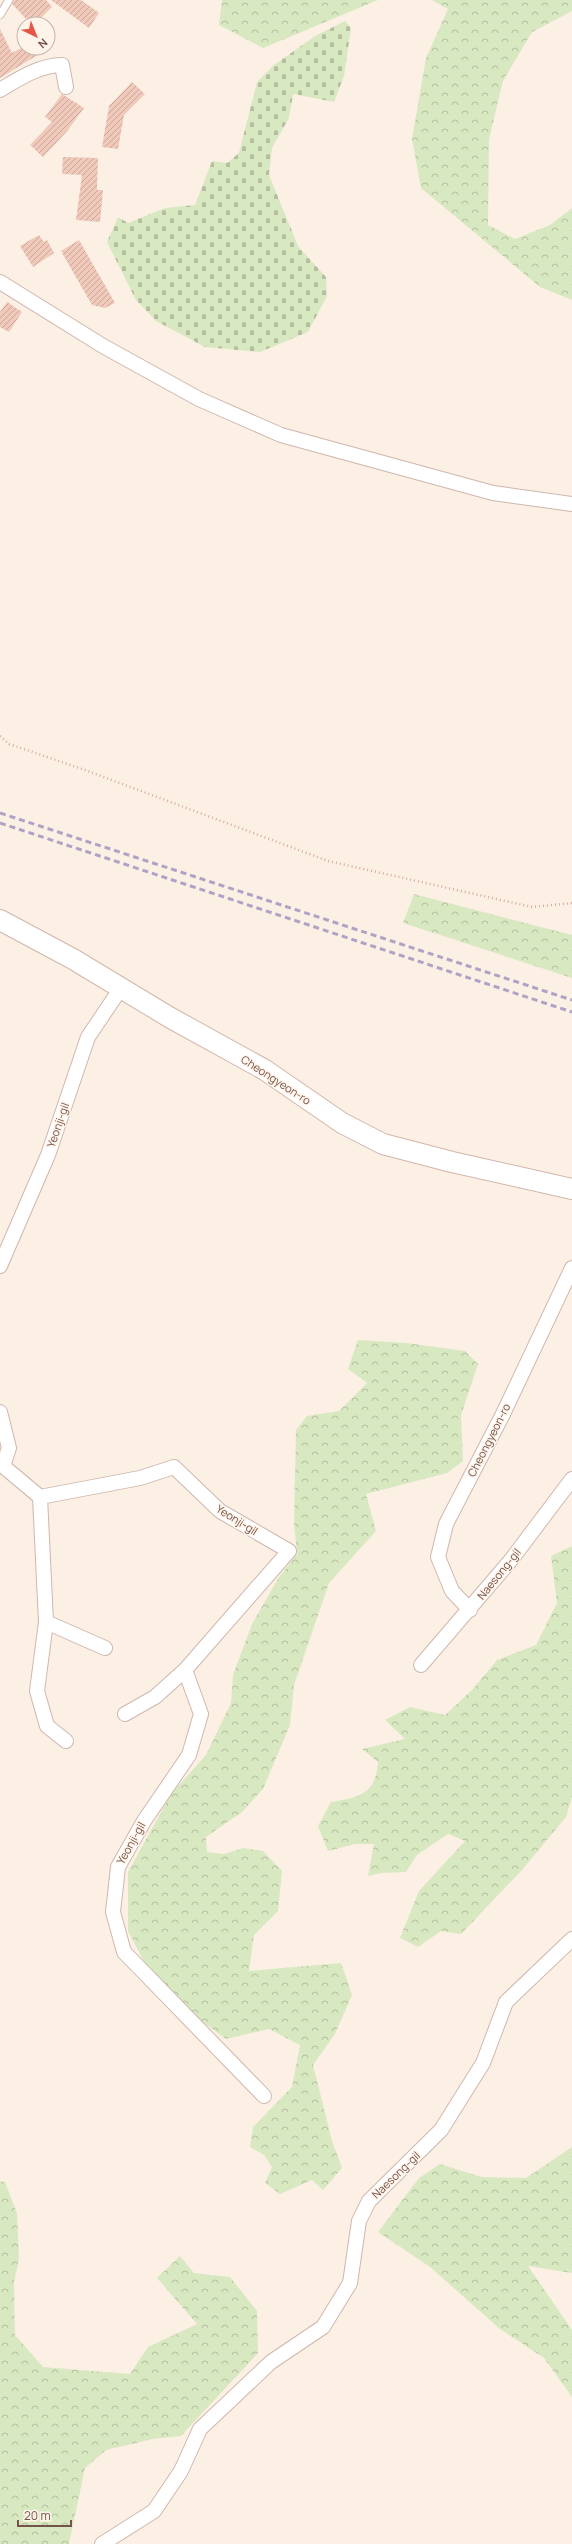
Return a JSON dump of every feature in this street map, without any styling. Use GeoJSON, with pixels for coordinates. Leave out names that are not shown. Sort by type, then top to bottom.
{"type":"FeatureCollection","features":[{"type":"Feature","properties":{"kind":"main road","name":"Cheongyeon-ro"},"geometry":{"type":"LineString","coordinates":[[0,920],[73,959],[265,1070],[342,1123],[383,1144],[452,1162],[572,1189]]}},
{"type":"Feature","properties":{"kind":"street"},"geometry":{"type":"LineString","coordinates":[[0,90],[20,78],[52,65],[62,65],[66,87]]}},
{"type":"Feature","properties":{"kind":"street"},"geometry":{"type":"LineString","coordinates":[[0,282],[103,346],[199,399],[281,435],[493,493],[572,504]]}},
{"type":"Feature","properties":{"kind":"street","name":"Yeonji-gil"},"geometry":{"type":"LineString","coordinates":[[0,1266],[48,1155],[88,1037],[121,988]]}},
{"type":"Feature","properties":{"kind":"street","name":"Cheongyeon-ro"},"geometry":{"type":"LineString","coordinates":[[470,1610],[452,1591],[438,1557],[446,1524],[502,1414],[572,1268]]}},
{"type":"Feature","properties":{"kind":"street"},"geometry":{"type":"LineString","coordinates":[[0,1412],[9,1448],[2,1467],[40,1497],[46,1622],[37,1691],[47,1726],[66,1742]]}},
{"type":"Feature","properties":{"kind":"street","name":"Yeonji-gil"},"geometry":{"type":"LineString","coordinates":[[40,1497],[140,1478],[174,1467],[220,1511],[289,1551],[185,1670],[155,1697],[125,1714]]}},
{"type":"Feature","properties":{"kind":"street","name":"Naesong-gil"},"geometry":{"type":"LineString","coordinates":[[420,1665],[470,1610],[511,1560],[572,1479]]}},
{"type":"Feature","properties":{"kind":"street"},"geometry":{"type":"LineString","coordinates":[[46,1622],[105,1648]]}},
{"type":"Feature","properties":{"kind":"street","name":"Yeonji-gil"},"geometry":{"type":"LineString","coordinates":[[185,1670],[201,1714],[189,1755],[144,1821],[118,1867],[113,1912],[124,1952],[264,2096]]}},
{"type":"Feature","properties":{"kind":"street","name":"Naesong-gil"},"geometry":{"type":"LineString","coordinates":[[102,2544],[154,2511],[181,2471],[200,2429],[271,2362],[323,2327],[350,2283],[359,2220],[369,2201],[440,2130],[483,2063],[506,2002],[572,1939]]}},
{"type":"Feature","properties":{"kind":"lane"},"geometry":{"type":"LineString","coordinates":[[0,15],[9,0]]}},
{"type":"Feature","properties":{"kind":"path"},"geometry":{"type":"LineString","coordinates":[[0,736],[9,744],[84,770],[328,861],[532,907],[572,902]]}},
{"type":"Feature","properties":{"kind":"green space"},"geometry":{"type":"Polygon","coordinates":[[[222,0],[378,0],[263,48],[219,25],[222,0]]]}},
{"type":"Feature","properties":{"kind":"green space"},"geometry":{"type":"Polygon","coordinates":[[[432,0],[572,0],[572,11],[532,32],[503,81],[489,139],[488,225],[515,239],[550,225],[572,208],[572,300],[540,287],[421,188],[412,139],[426,58],[448,9],[432,0]]]}},
{"type":"Feature","properties":{"kind":"green space"},"geometry":{"type":"Polygon","coordinates":[[[345,21],[351,28],[344,76],[334,102],[293,94],[289,118],[272,148],[269,175],[298,246],[326,277],[327,296],[308,332],[260,352],[205,347],[156,321],[136,300],[107,242],[118,217],[128,223],[165,208],[195,205],[212,161],[227,163],[239,153],[257,82],[274,65],[315,36],[345,21]]]}},
{"type":"Feature","properties":{"kind":"green space"},"geometry":{"type":"Polygon","coordinates":[[[414,894],[572,935],[572,978],[403,923],[414,894]]]}},
{"type":"Feature","properties":{"kind":"green space"},"geometry":{"type":"Polygon","coordinates":[[[358,1340],[406,1343],[465,1351],[478,1364],[461,1415],[463,1461],[447,1473],[366,1494],[376,1531],[329,1583],[294,1685],[290,1725],[263,1789],[242,1812],[206,1837],[207,1852],[224,1854],[243,1848],[263,1851],[282,1871],[278,1911],[254,1935],[249,1971],[341,1963],[352,1995],[335,2034],[313,2065],[332,2141],[342,2168],[323,2190],[312,2180],[280,2194],[265,2183],[272,2167],[264,2155],[250,2147],[253,2127],[292,2087],[300,2045],[269,2029],[226,2039],[159,1990],[128,1931],[128,1872],[171,1794],[206,1755],[231,1703],[233,1675],[252,1624],[279,1577],[297,1554],[294,1523],[296,1430],[307,1416],[339,1411],[367,1383],[348,1369],[358,1340]]]}},
{"type":"Feature","properties":{"kind":"green space"},"geometry":{"type":"Polygon","coordinates":[[[572,1546],[572,1797],[566,1817],[522,1870],[461,1934],[441,1931],[418,1947],[400,1938],[419,1891],[465,1841],[448,1834],[417,1855],[406,1872],[382,1873],[368,1876],[374,1844],[355,1844],[328,1851],[318,1826],[331,1802],[357,1796],[369,1788],[374,1781],[377,1773],[378,1762],[362,1749],[405,1739],[385,1720],[410,1707],[445,1715],[472,1690],[497,1660],[536,1645],[557,1603],[551,1556],[572,1546]]]}},
{"type":"Feature","properties":{"kind":"green space"},"geometry":{"type":"Polygon","coordinates":[[[572,2147],[572,2273],[528,2266],[572,2330],[572,2397],[544,2358],[500,2329],[430,2267],[378,2232],[419,2178],[440,2164],[482,2177],[526,2178],[572,2147]]]}},
{"type":"Feature","properties":{"kind":"green space"},"geometry":{"type":"Polygon","coordinates":[[[0,2181],[5,2182],[17,2213],[19,2258],[14,2282],[15,2335],[43,2367],[130,2374],[148,2347],[197,2324],[157,2278],[180,2256],[194,2273],[230,2277],[257,2311],[258,2353],[181,2436],[153,2439],[106,2450],[85,2468],[69,2544],[0,2544],[0,2181]]]}},
{"type":"Feature","properties":{"kind":"building"},"geometry":{"type":"Polygon","coordinates":[[[14,0],[46,0],[52,7],[43,16],[23,16],[12,4],[14,0]]]}},
{"type":"Feature","properties":{"kind":"building"},"geometry":{"type":"Polygon","coordinates":[[[51,0],[81,0],[99,13],[89,28],[51,0]]]}},
{"type":"Feature","properties":{"kind":"building"},"geometry":{"type":"Polygon","coordinates":[[[0,29],[12,53],[16,51],[16,56],[36,56],[0,78],[0,29]]]}},
{"type":"Feature","properties":{"kind":"building"},"geometry":{"type":"Polygon","coordinates":[[[132,82],[145,94],[124,115],[118,149],[102,147],[109,106],[132,82]]]}},
{"type":"Feature","properties":{"kind":"building"},"geometry":{"type":"Polygon","coordinates":[[[62,94],[84,108],[68,130],[43,157],[30,145],[52,122],[45,117],[62,94]]]}},
{"type":"Feature","properties":{"kind":"building"},"geometry":{"type":"Polygon","coordinates":[[[63,157],[98,158],[97,190],[103,190],[100,222],[76,220],[82,175],[62,174],[63,157]]]}},
{"type":"Feature","properties":{"kind":"building"},"geometry":{"type":"Polygon","coordinates":[[[39,235],[44,242],[47,240],[54,253],[33,267],[20,246],[39,235]]]}},
{"type":"Feature","properties":{"kind":"building"},"geometry":{"type":"Polygon","coordinates":[[[79,240],[115,303],[105,308],[92,305],[61,251],[79,240]]]}},
{"type":"Feature","properties":{"kind":"building"},"geometry":{"type":"Polygon","coordinates":[[[7,302],[22,312],[9,332],[0,327],[0,312],[7,302]]]}},
{"type":"Feature","properties":{"kind":"railway"},"geometry":{"type":"LineString","coordinates":[[0,813],[572,1000]]}},
{"type":"Feature","properties":{"kind":"railway"},"geometry":{"type":"LineString","coordinates":[[0,823],[572,1012]]}}]}
